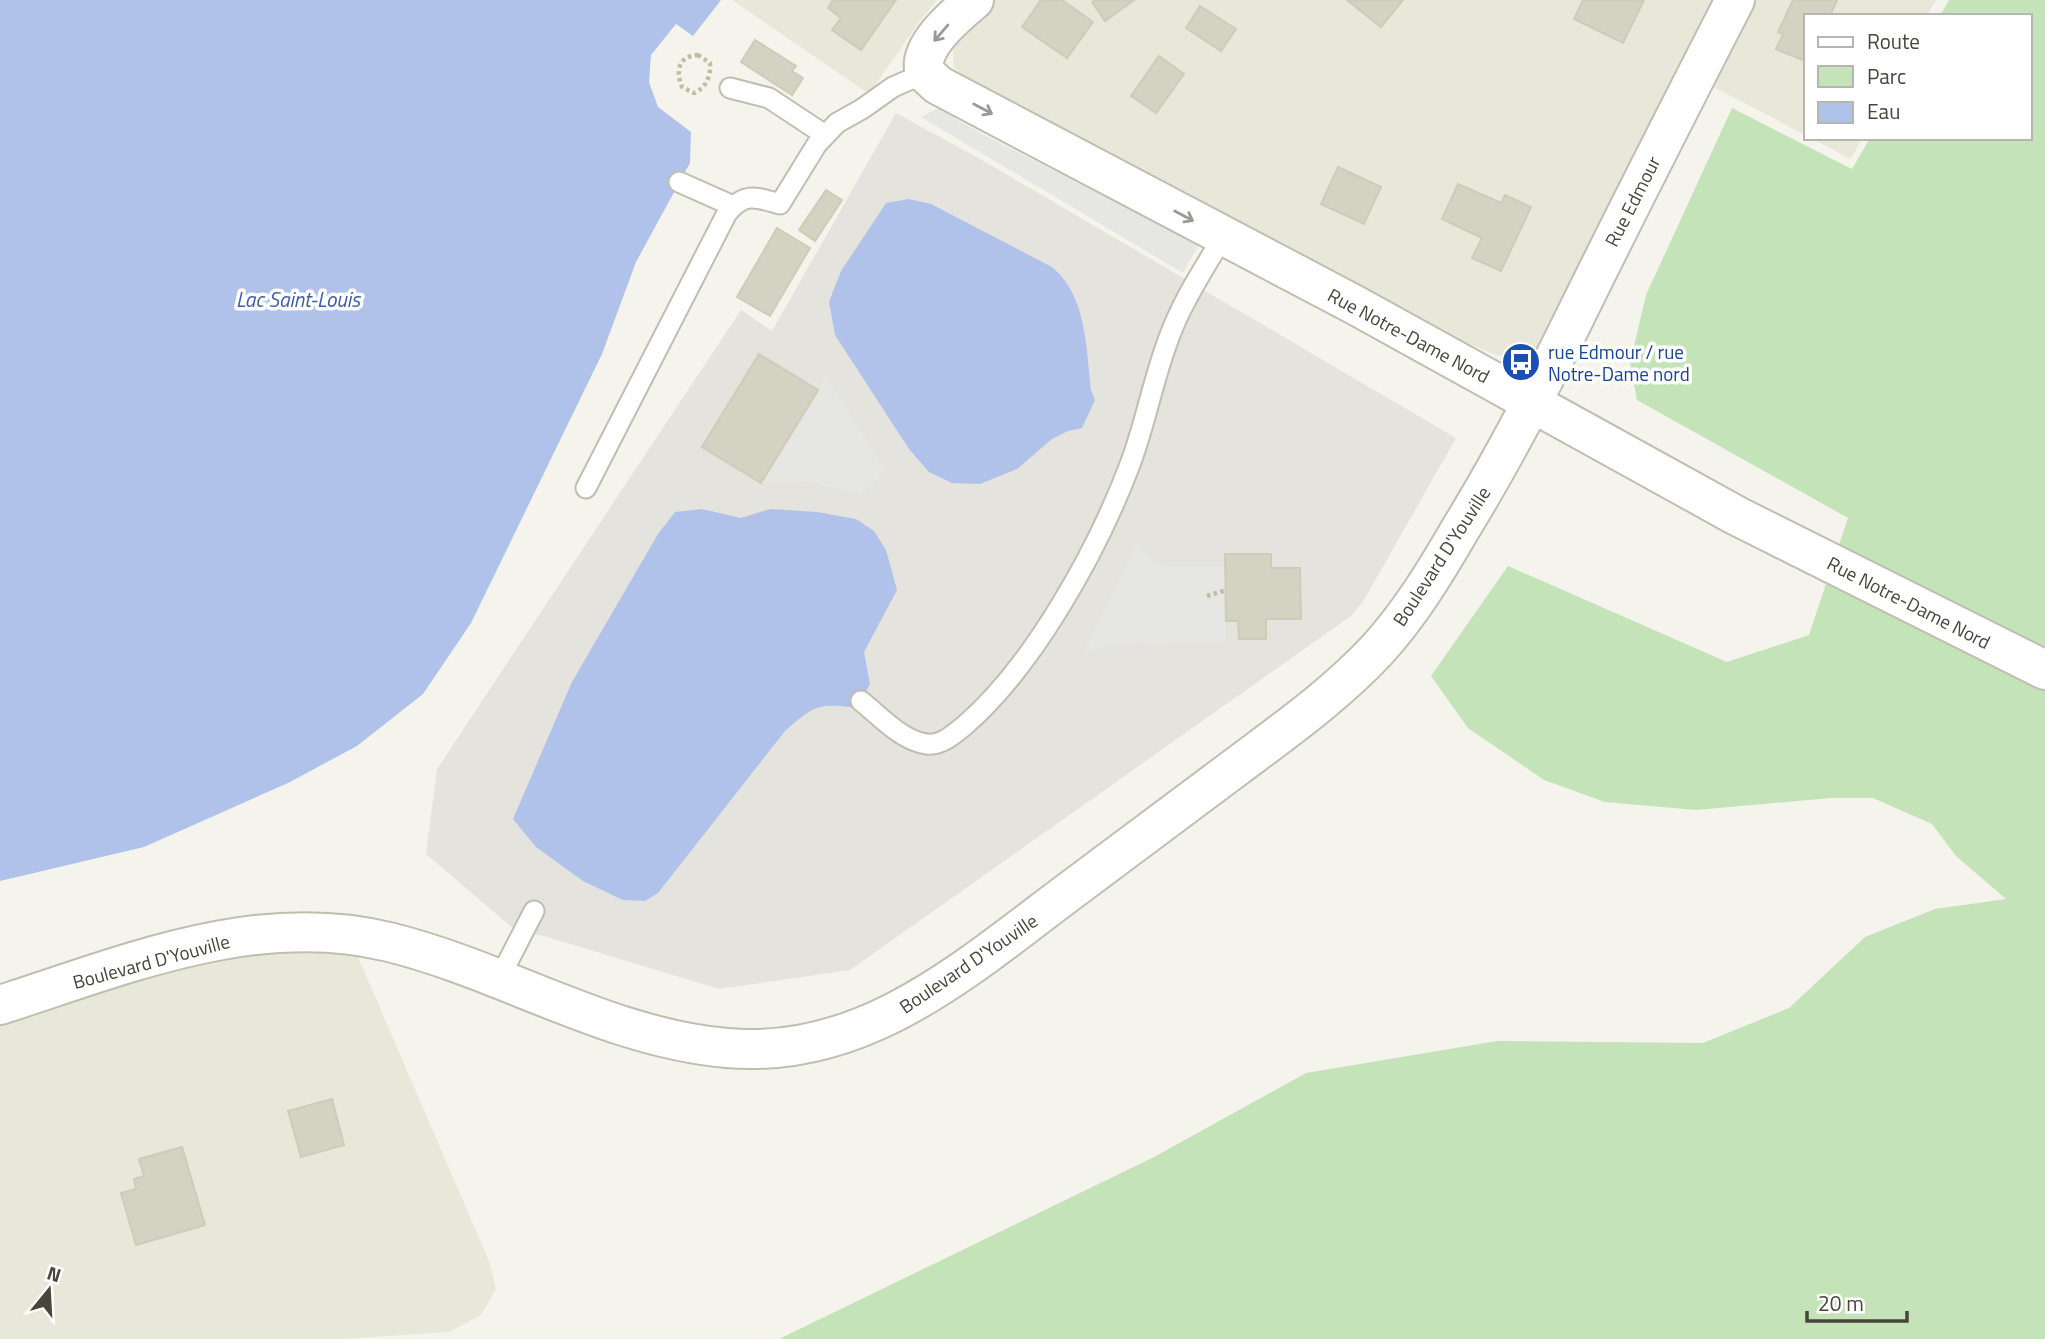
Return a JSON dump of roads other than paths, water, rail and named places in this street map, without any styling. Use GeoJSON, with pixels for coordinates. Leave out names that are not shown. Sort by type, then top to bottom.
{"type":"FeatureCollection","features":[{"type":"Feature","properties":{"kind":"street"},"geometry":{"type":"LineString","coordinates":[[925,73],[922,66],[929,48],[946,26],[974,0]]}},
{"type":"Feature","properties":{"kind":"street","name":"Rue Edmour"},"geometry":{"type":"LineString","coordinates":[[1532,403],[1735,0]]}},
{"type":"Feature","properties":{"kind":"street","name":"Rue Notre-Dame Nord"},"geometry":{"type":"LineString","coordinates":[[925,73],[938,85],[957,96],[1355,305],[1737,516],[2045,670]]}},
{"type":"Feature","properties":{"kind":"street","name":"Boulevard D'Youville"},"geometry":{"type":"LineString","coordinates":[[0,1005],[105,971],[205,943],[241,936],[302,930],[333,931],[395,943],[603,1018],[685,1043],[736,1049],[791,1048],[850,1032],[911,1004],[995,948],[1293,724],[1359,668],[1401,621],[1440,564],[1507,453],[1532,403]]}},
{"type":"Feature","properties":{"kind":"lane"},"geometry":{"type":"LineString","coordinates":[[586,488],[727,213],[747,197],[780,204],[825,135],[837,123],[862,109],[882,93],[925,73]]}},
{"type":"Feature","properties":{"kind":"lane"},"geometry":{"type":"LineString","coordinates":[[730,88],[769,98],[825,135]]}},
{"type":"Feature","properties":{"kind":"lane"},"geometry":{"type":"LineString","coordinates":[[679,182],[733,206]]}},
{"type":"Feature","properties":{"kind":"lane"},"geometry":{"type":"LineString","coordinates":[[861,701],[908,738],[929,745],[949,739],[983,709],[1008,679],[1069,592],[1106,521],[1137,447],[1171,331],[1223,237]]}},
{"type":"Feature","properties":{"kind":"lane"},"geometry":{"type":"LineString","coordinates":[[499,979],[534,911]]}},
{"type":"Feature","properties":{"kind":"water","name":"Lac Saint-Louis"},"geometry":{"type":"Polygon","coordinates":[[[0,0],[721,0],[693,36],[676,24],[651,55],[649,82],[658,107],[691,132],[690,163],[636,262],[602,354],[471,623],[423,694],[357,746],[288,783],[144,847],[0,881],[0,0]]]}},
{"type":"Feature","properties":{"kind":"water"},"geometry":{"type":"Polygon","coordinates":[[[909,199],[931,204],[1052,267],[1064,279],[1072,293],[1083,324],[1091,390],[1095,400],[1082,428],[1052,439],[1017,469],[980,484],[952,483],[929,472],[909,449],[835,335],[829,302],[841,271],[886,203],[909,199]]]}},
{"type":"Feature","properties":{"kind":"water"},"geometry":{"type":"Polygon","coordinates":[[[702,509],[741,518],[770,509],[817,512],[856,519],[874,531],[886,550],[897,590],[864,652],[870,684],[857,708],[825,706],[811,711],[795,722],[785,731],[658,893],[645,901],[623,900],[583,881],[536,847],[513,819],[572,682],[658,534],[675,512],[702,509]]]}},
{"type":"Feature","properties":{"kind":"place","name":"rue Edmour / rue Notre-Dame nord"},"geometry":{"type":"Point","coordinates":[1521,362]}}]}
